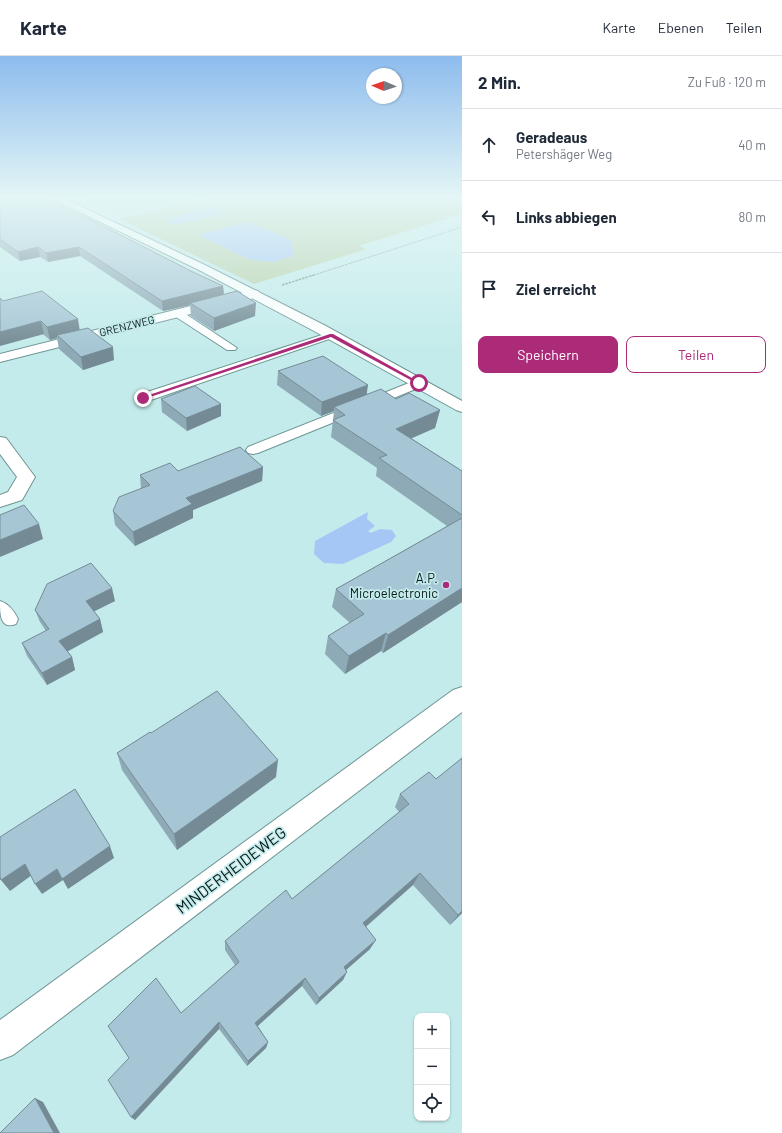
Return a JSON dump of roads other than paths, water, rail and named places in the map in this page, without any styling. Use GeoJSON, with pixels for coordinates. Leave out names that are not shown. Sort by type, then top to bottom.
{"type":"FeatureCollection","features":[{"type":"Feature","properties":{"kind":"street"},"geometry":{"type":"LineString","coordinates":[[161,248],[254,294],[462,407]]}},
{"type":"Feature","properties":{"kind":"street","name":"GRENZWEG"},"geometry":{"type":"LineString","coordinates":[[0,358],[254,294]]}},
{"type":"Feature","properties":{"kind":"street"},"geometry":{"type":"LineString","coordinates":[[0,442],[26,477],[15,496],[0,501]]}},
{"type":"Feature","properties":{"kind":"street","name":"MINDERHEIDEWEG"},"geometry":{"type":"LineString","coordinates":[[0,1042],[462,698]]}},
{"type":"Feature","properties":{"kind":"lane"},"geometry":{"type":"LineString","coordinates":[[177,313],[231,348]]}},
{"type":"Feature","properties":{"kind":"lane"},"geometry":{"type":"LineString","coordinates":[[143,398],[331,335]]}},
{"type":"Feature","properties":{"kind":"lane"},"geometry":{"type":"LineString","coordinates":[[253,450],[419,383]]}},
{"type":"Feature","properties":{"kind":"place","name":"A.P. Microelectronic"},"geometry":{"type":"Point","coordinates":[446,585]}}]}
